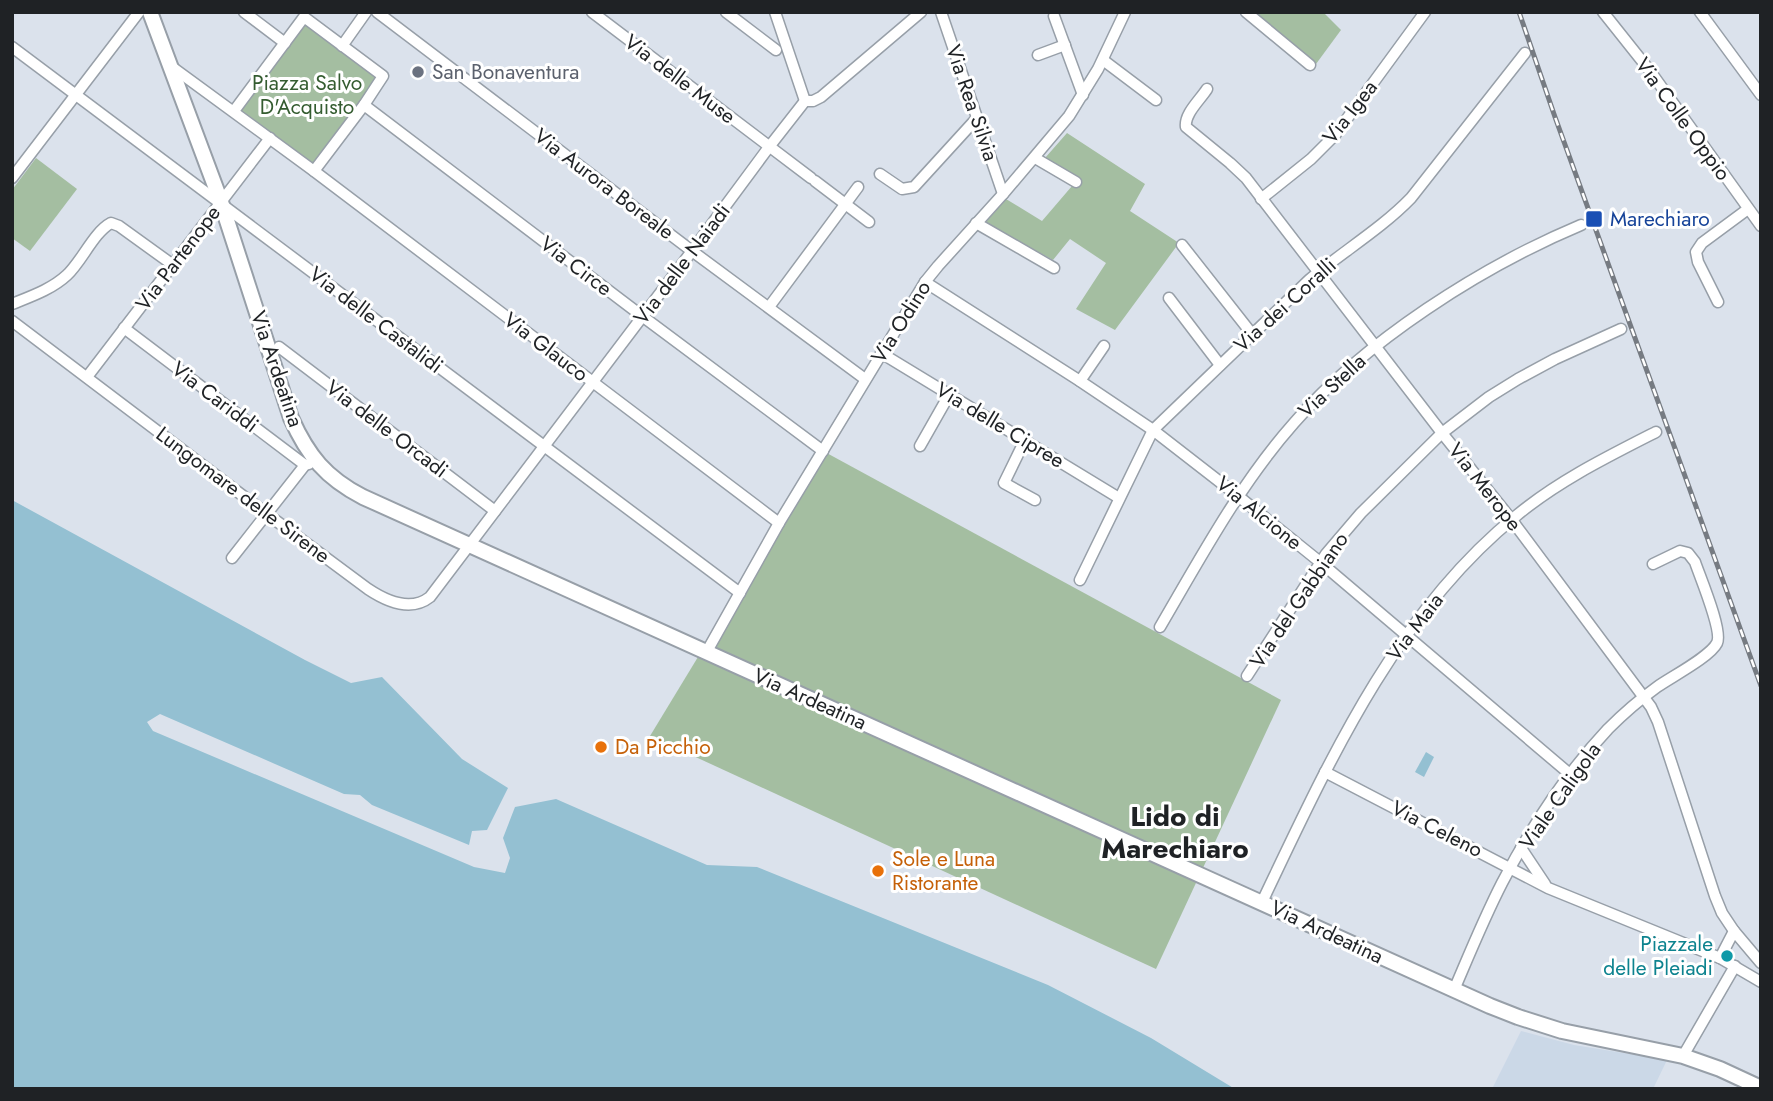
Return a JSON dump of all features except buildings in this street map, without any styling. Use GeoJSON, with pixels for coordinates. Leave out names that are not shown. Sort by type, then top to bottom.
{"type":"FeatureCollection","features":[{"type":"Feature","properties":{"kind":"main road","name":"Via Ardeatina"},"geometry":{"type":"LineString","coordinates":[[150,12],[221,202],[267,338],[285,401],[310,463],[334,480],[355,494],[1454,990],[1518,1017],[1555,1029],[1683,1056],[1761,1088]]}},
{"type":"Feature","properties":{"kind":"street"},"geometry":{"type":"LineString","coordinates":[[12,178],[139,12]]}},
{"type":"Feature","properties":{"kind":"street"},"geometry":{"type":"LineString","coordinates":[[244,12],[285,43]]}},
{"type":"Feature","properties":{"kind":"street"},"geometry":{"type":"LineString","coordinates":[[342,46],[366,12]]}},
{"type":"Feature","properties":{"kind":"street","name":"Via Aurora Boreale"},"geometry":{"type":"LineString","coordinates":[[377,12],[865,379]]}},
{"type":"Feature","properties":{"kind":"street","name":"Via delle Muse"},"geometry":{"type":"LineString","coordinates":[[592,12],[869,222]]}},
{"type":"Feature","properties":{"kind":"street"},"geometry":{"type":"LineString","coordinates":[[726,12],[776,50]]}},
{"type":"Feature","properties":{"kind":"street"},"geometry":{"type":"LineString","coordinates":[[775,12],[805,101]]}},
{"type":"Feature","properties":{"kind":"street","name":"Via delle Naiadi"},"geometry":{"type":"LineString","coordinates":[[469,545],[805,101],[821,97],[921,12]]}},
{"type":"Feature","properties":{"kind":"street","name":"Via Rea Silvia"},"geometry":{"type":"LineString","coordinates":[[941,12],[1003,194]]}},
{"type":"Feature","properties":{"kind":"street","name":"Via Odino"},"geometry":{"type":"LineString","coordinates":[[706,653],[779,523],[925,282],[1063,124],[1103,60],[1125,12]]}},
{"type":"Feature","properties":{"kind":"street"},"geometry":{"type":"LineString","coordinates":[[1246,12],[1310,65]]}},
{"type":"Feature","properties":{"kind":"street","name":"Via Igea"},"geometry":{"type":"LineString","coordinates":[[1261,199],[1330,140],[1425,12]]}},
{"type":"Feature","properties":{"kind":"street","name":"Via Colle Oppio"},"geometry":{"type":"LineString","coordinates":[[1603,12],[1650,72],[1761,226]]}},
{"type":"Feature","properties":{"kind":"street"},"geometry":{"type":"LineString","coordinates":[[1700,12],[1761,95]]}},
{"type":"Feature","properties":{"kind":"street"},"geometry":{"type":"LineString","coordinates":[[1055,16],[1083,95]]}},
{"type":"Feature","properties":{"kind":"street"},"geometry":{"type":"LineString","coordinates":[[169,65],[314,171],[383,76],[304,17],[234,111]]}},
{"type":"Feature","properties":{"kind":"street"},"geometry":{"type":"LineString","coordinates":[[1038,55],[1065,45]]}},
{"type":"Feature","properties":{"kind":"street","name":"Via delle Castalidi"},"geometry":{"type":"LineString","coordinates":[[12,47],[740,593]]}},
{"type":"Feature","properties":{"kind":"street","name":"Via dei Coralli"},"geometry":{"type":"LineString","coordinates":[[1080,580],[1153,430],[1318,272],[1411,198],[1525,53]]}},
{"type":"Feature","properties":{"kind":"street"},"geometry":{"type":"LineString","coordinates":[[1103,60],[1156,100]]}},
{"type":"Feature","properties":{"kind":"street","name":"Via Merope"},"geometry":{"type":"LineString","coordinates":[[1207,89],[1186,118],[1186,127],[1246,178],[1511,519],[1644,697],[1658,722],[1717,902],[1734,931]]}},
{"type":"Feature","properties":{"kind":"street","name":"Via Circe"},"geometry":{"type":"LineString","coordinates":[[364,105],[823,451]]}},
{"type":"Feature","properties":{"kind":"street"},"geometry":{"type":"LineString","coordinates":[[880,174],[902,189],[914,187],[977,118]]}},
{"type":"Feature","properties":{"kind":"street","name":"Via Partenope"},"geometry":{"type":"LineString","coordinates":[[87,377],[270,138]]}},
{"type":"Feature","properties":{"kind":"street"},"geometry":{"type":"LineString","coordinates":[[1035,158],[1076,182]]}},
{"type":"Feature","properties":{"kind":"street","name":"Via Glauco"},"geometry":{"type":"LineString","coordinates":[[314,171],[779,523]]}},
{"type":"Feature","properties":{"kind":"street"},"geometry":{"type":"LineString","coordinates":[[769,307],[858,187]]}},
{"type":"Feature","properties":{"kind":"street"},"geometry":{"type":"LineString","coordinates":[[1718,302],[1698,262],[1696,252],[1702,243],[1748,209]]}},
{"type":"Feature","properties":{"kind":"street"},"geometry":{"type":"LineString","coordinates":[[12,304],[49,288],[63,278],[111,223],[173,265]]}},
{"type":"Feature","properties":{"kind":"street"},"geometry":{"type":"LineString","coordinates":[[976,223],[1054,268]]}},
{"type":"Feature","properties":{"kind":"street","name":"Via Stella"},"geometry":{"type":"LineString","coordinates":[[1160,627],[1238,496],[1298,418],[1325,391],[1375,346],[1438,302],[1482,274],[1581,225]]}},
{"type":"Feature","properties":{"kind":"street"},"geometry":{"type":"LineString","coordinates":[[1182,245],[1252,334]]}},
{"type":"Feature","properties":{"kind":"street","name":"Via Alcione"},"geometry":{"type":"LineString","coordinates":[[925,282],[1153,430],[1320,562],[1570,775]]}},
{"type":"Feature","properties":{"kind":"street"},"geometry":{"type":"LineString","coordinates":[[1168,298],[1220,365]]}},
{"type":"Feature","properties":{"kind":"street","name":"Lungomare delle Sirene"},"geometry":{"type":"LineString","coordinates":[[12,321],[267,514],[385,599],[405,604],[420,603],[430,597],[469,545]]}},
{"type":"Feature","properties":{"kind":"street","name":"Via Cariddi"},"geometry":{"type":"LineString","coordinates":[[124,328],[310,463]]}},
{"type":"Feature","properties":{"kind":"street","name":"Via del Gabbiano"},"geometry":{"type":"LineString","coordinates":[[1247,676],[1320,562],[1361,513],[1442,433],[1482,401],[1518,379],[1621,329]]}},
{"type":"Feature","properties":{"kind":"street"},"geometry":{"type":"LineString","coordinates":[[1080,381],[1104,346]]}},
{"type":"Feature","properties":{"kind":"street","name":"Via delle Orcadi"},"geometry":{"type":"LineString","coordinates":[[279,348],[495,511]]}},
{"type":"Feature","properties":{"kind":"street","name":"Via delle Cipree"},"geometry":{"type":"LineString","coordinates":[[881,353],[1119,498]]}},
{"type":"Feature","properties":{"kind":"street"},"geometry":{"type":"LineString","coordinates":[[920,446],[949,395]]}},
{"type":"Feature","properties":{"kind":"street","name":"Via Maia"},"geometry":{"type":"LineString","coordinates":[[1262,902],[1325,772],[1366,696],[1407,635],[1456,575],[1511,519],[1543,496],[1589,467],[1656,432]]}},
{"type":"Feature","properties":{"kind":"street"},"geometry":{"type":"LineString","coordinates":[[1025,440],[1004,483],[1035,500]]}},
{"type":"Feature","properties":{"kind":"street"},"geometry":{"type":"LineString","coordinates":[[232,558],[310,463]]}},
{"type":"Feature","properties":{"kind":"street","name":"Viale Caligola"},"geometry":{"type":"LineString","coordinates":[[1454,990],[1510,867],[1570,775],[1606,731],[1644,697],[1707,654],[1717,642],[1718,629],[1691,555],[1677,552],[1653,564]]}},
{"type":"Feature","properties":{"kind":"street","name":"Via Celeno"},"geometry":{"type":"LineString","coordinates":[[1325,772],[1548,888],[1720,958]]}},
{"type":"Feature","properties":{"kind":"street"},"geometry":{"type":"LineString","coordinates":[[1521,848],[1548,888]]}},
{"type":"Feature","properties":{"kind":"street"},"geometry":{"type":"LineString","coordinates":[[1761,964],[1734,931],[1720,958],[1761,982]]}},
{"type":"Feature","properties":{"kind":"street"},"geometry":{"type":"LineString","coordinates":[[1683,1056],[1735,966]]}},
{"type":"Feature","properties":{"kind":"shaded area"},"geometry":{"type":"Polygon","coordinates":[[[1521,1031],[1574,1045],[1667,1060],[1653,1089],[1492,1089],[1521,1031]]]}},
{"type":"Feature","properties":{"kind":"green space"},"geometry":{"type":"Polygon","coordinates":[[[1254,12],[1323,12],[1341,30],[1316,64],[1254,12]]]}},
{"type":"Feature","properties":{"kind":"green space","name":"Piazza Salvo D'Acquisto"},"geometry":{"type":"Polygon","coordinates":[[[304,17],[383,76],[314,171],[234,111],[304,17]]]}},
{"type":"Feature","properties":{"kind":"green space"},"geometry":{"type":"Polygon","coordinates":[[[1067,133],[1145,184],[1130,211],[1179,243],[1115,330],[1076,309],[1106,263],[1070,239],[1053,260],[985,223],[1006,199],[1042,221],[1078,179],[1045,158],[1067,133]]]}},
{"type":"Feature","properties":{"kind":"green space"},"geometry":{"type":"Polygon","coordinates":[[[36,158],[77,189],[30,251],[12,238],[12,190],[36,158]]]}},
{"type":"Feature","properties":{"kind":"green space"},"geometry":{"type":"Polygon","coordinates":[[[823,451],[1281,700],[1156,969],[650,736],[823,451]]]}},
{"type":"Feature","properties":{"kind":"water"},"geometry":{"type":"Polygon","coordinates":[[[12,500],[351,683],[382,677],[462,759],[508,788],[487,830],[472,831],[469,845],[372,805],[360,795],[344,794],[160,714],[147,722],[153,731],[474,867],[505,873],[510,858],[503,838],[515,807],[556,799],[707,865],[757,867],[1048,985],[1151,1038],[1235,1089],[12,1089],[12,500]]]}},
{"type":"Feature","properties":{"kind":"water"},"geometry":{"type":"Polygon","coordinates":[[[1426,752],[1434,757],[1424,777],[1415,772],[1426,752]]]}},
{"type":"Feature","properties":{"kind":"railway"},"geometry":{"type":"LineString","coordinates":[[1519,12],[1761,686]]}},
{"type":"Feature","properties":{"kind":"place","name":"San Bonaventura"},"geometry":{"type":"Point","coordinates":[418,72]}},
{"type":"Feature","properties":{"kind":"place","name":"Marechiaro"},"geometry":{"type":"Point","coordinates":[1594,219]}},
{"type":"Feature","properties":{"kind":"place","name":"Da Picchio"},"geometry":{"type":"Point","coordinates":[601,747]}},
{"type":"Feature","properties":{"kind":"place","name":"Sole e Luna Ristorante"},"geometry":{"type":"Point","coordinates":[878,871]}},
{"type":"Feature","properties":{"kind":"place","name":"Piazzale delle Pleiadi"},"geometry":{"type":"Point","coordinates":[1727,956]}},
{"type":"Feature","properties":{"kind":"district","name":"Lido di Marechiaro"},"geometry":{"type":"Point","coordinates":[1175,832]}}]}
